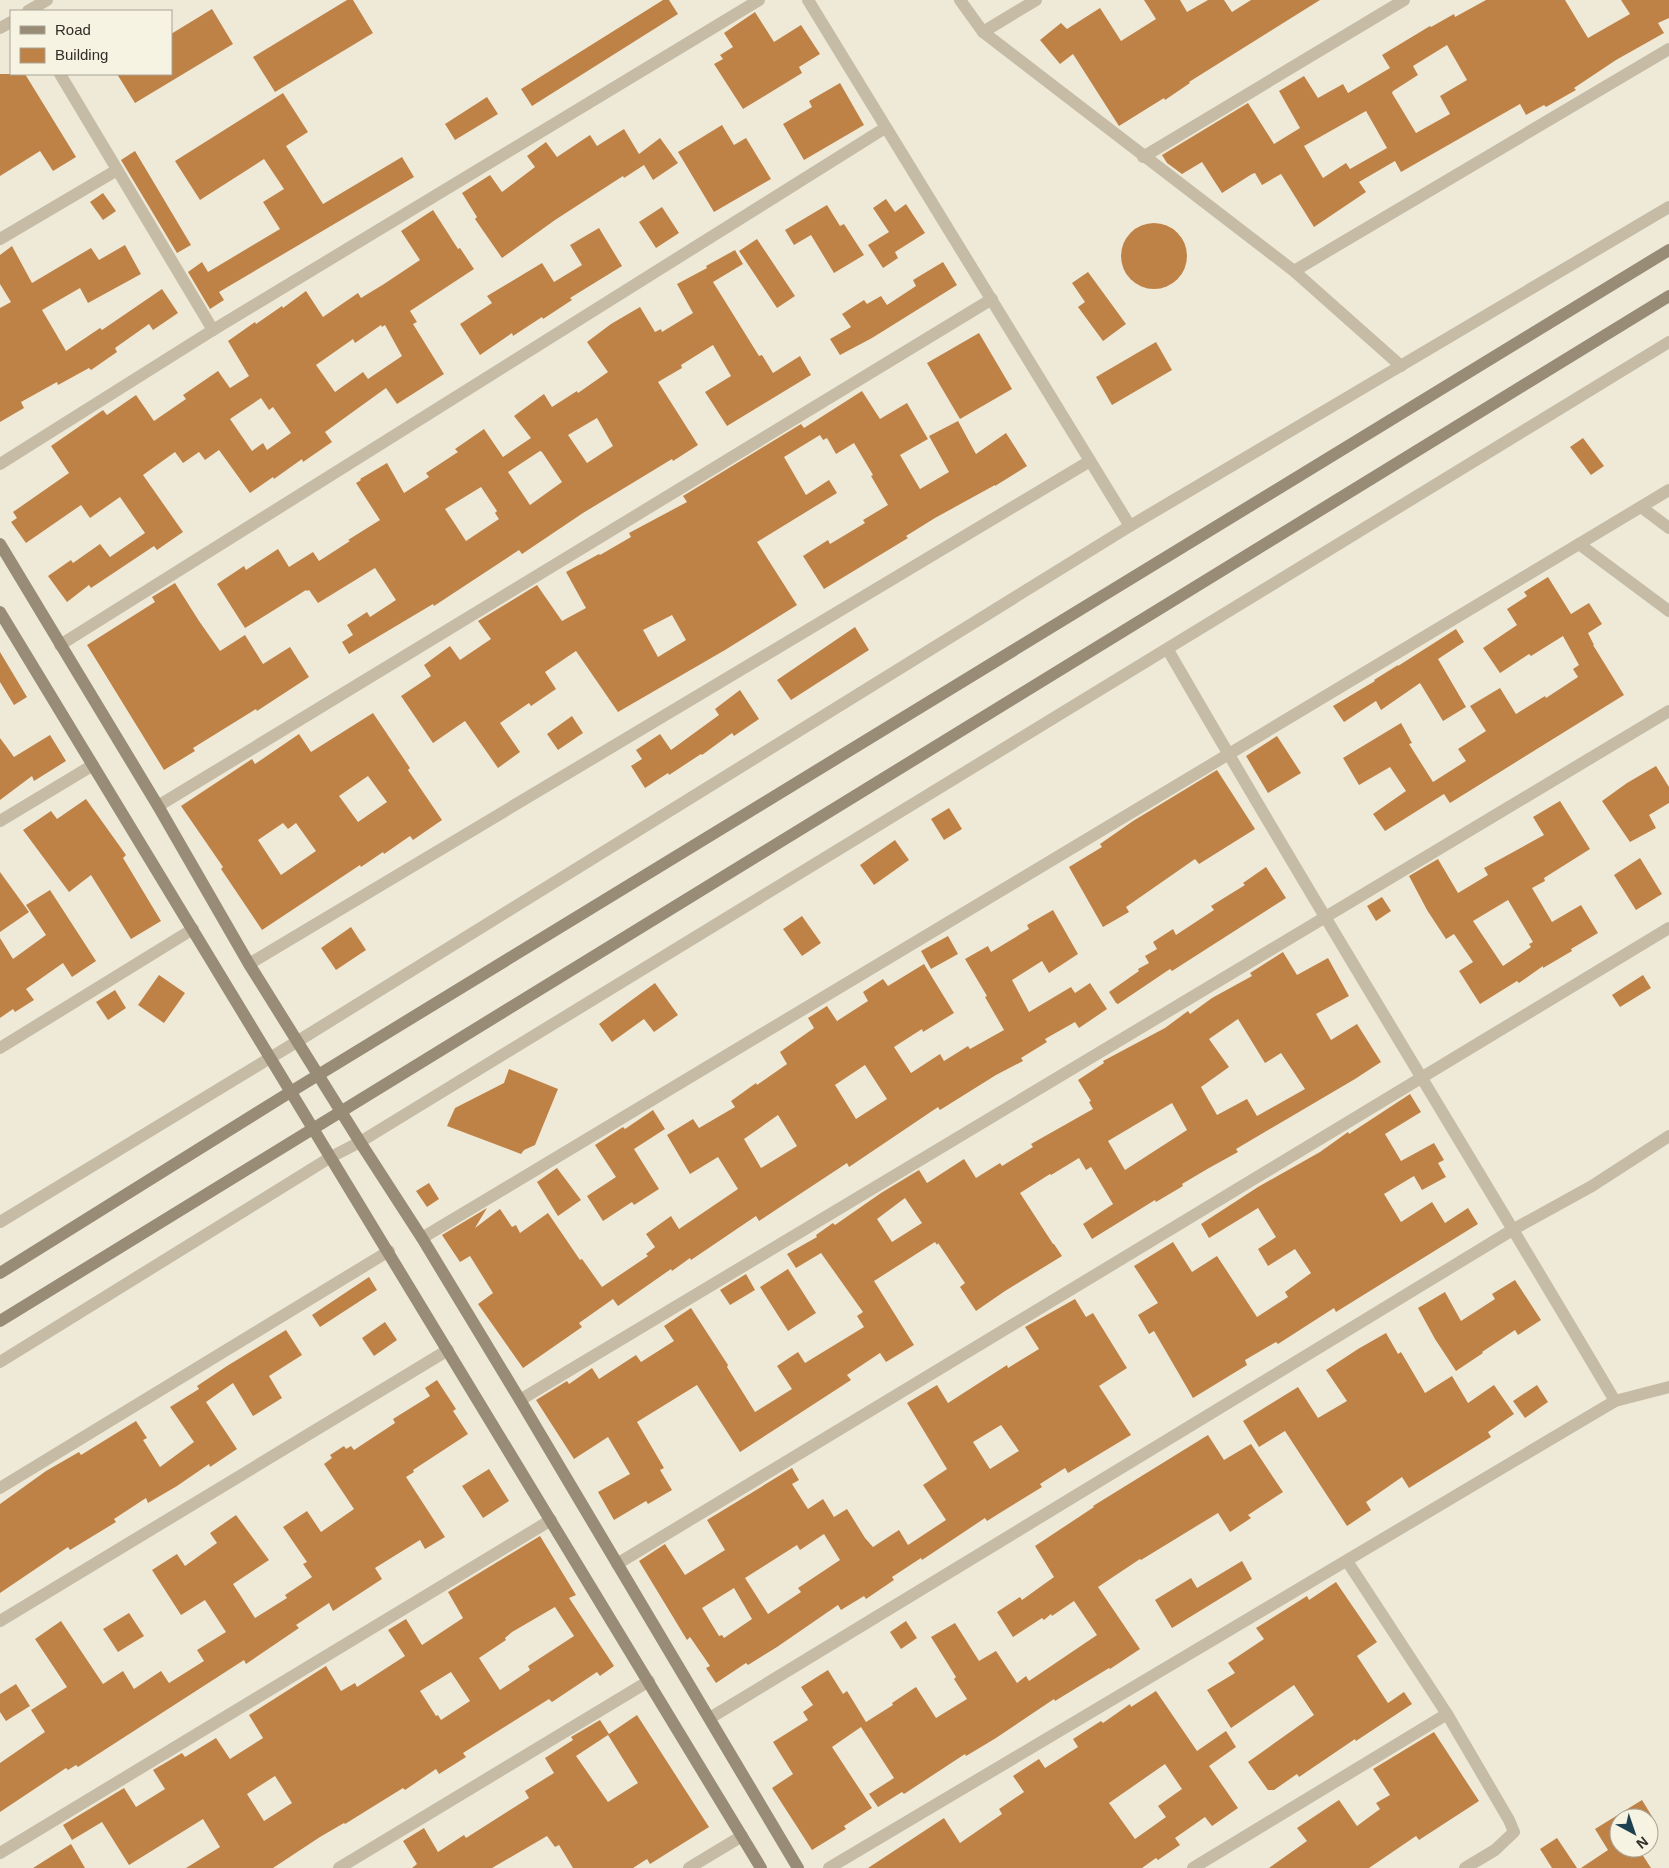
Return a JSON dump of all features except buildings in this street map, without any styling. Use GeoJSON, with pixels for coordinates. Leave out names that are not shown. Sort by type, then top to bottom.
{"type":"FeatureCollection","features":[{"type":"Feature","properties":{"kind":"main road"},"geometry":{"type":"LineString","coordinates":[[0,1274],[292,1091],[1669,250]]}},
{"type":"Feature","properties":{"kind":"main road"},"geometry":{"type":"LineString","coordinates":[[0,1322],[1669,296]]}},
{"type":"Feature","properties":{"kind":"main road"},"geometry":{"type":"LineString","coordinates":[[0,544],[158,806],[249,964],[422,1238],[798,1868]]}},
{"type":"Feature","properties":{"kind":"main road"},"geometry":{"type":"LineString","coordinates":[[1,615],[292,1091],[762,1868]]}},
{"type":"Feature","properties":{"kind":"street"},"geometry":{"type":"LineString","coordinates":[[30,10],[47,0]]}},
{"type":"Feature","properties":{"kind":"street"},"geometry":{"type":"LineString","coordinates":[[0,464],[213,330],[759,0]]}},
{"type":"Feature","properties":{"kind":"street"},"geometry":{"type":"LineString","coordinates":[[808,0],[1130,526]]}},
{"type":"Feature","properties":{"kind":"street"},"geometry":{"type":"LineString","coordinates":[[960,0],[983,32],[1143,157],[1294,271],[1401,366]]}},
{"type":"Feature","properties":{"kind":"street"},"geometry":{"type":"LineString","coordinates":[[983,32],[1036,0]]}},
{"type":"Feature","properties":{"kind":"street"},"geometry":{"type":"LineString","coordinates":[[1143,157],[1404,0]]}},
{"type":"Feature","properties":{"kind":"street"},"geometry":{"type":"LineString","coordinates":[[1294,271],[1669,49]]}},
{"type":"Feature","properties":{"kind":"street"},"geometry":{"type":"LineString","coordinates":[[61,75],[213,330]]}},
{"type":"Feature","properties":{"kind":"street"},"geometry":{"type":"LineString","coordinates":[[60,645],[885,128]]}},
{"type":"Feature","properties":{"kind":"street"},"geometry":{"type":"LineString","coordinates":[[0,239],[117,170]]}},
{"type":"Feature","properties":{"kind":"street"},"geometry":{"type":"LineString","coordinates":[[0,1222],[298,1041],[1130,526],[1669,206]]}},
{"type":"Feature","properties":{"kind":"street"},"geometry":{"type":"LineString","coordinates":[[158,806],[992,299]]}},
{"type":"Feature","properties":{"kind":"street"},"geometry":{"type":"LineString","coordinates":[[0,1362],[331,1157],[360,1142],[1168,650],[1669,342]]}},
{"type":"Feature","properties":{"kind":"street"},"geometry":{"type":"LineString","coordinates":[[249,964],[1090,461]]}},
{"type":"Feature","properties":{"kind":"street"},"geometry":{"type":"LineString","coordinates":[[422,1238],[1669,490]]}},
{"type":"Feature","properties":{"kind":"street"},"geometry":{"type":"LineString","coordinates":[[1641,507],[1669,528]]}},
{"type":"Feature","properties":{"kind":"street"},"geometry":{"type":"LineString","coordinates":[[1579,544],[1669,611]]}},
{"type":"Feature","properties":{"kind":"street"},"geometry":{"type":"LineString","coordinates":[[1168,650],[1228,755],[1514,1229],[1615,1401]]}},
{"type":"Feature","properties":{"kind":"street"},"geometry":{"type":"LineString","coordinates":[[520,1400],[1669,711]]}},
{"type":"Feature","properties":{"kind":"street"},"geometry":{"type":"LineString","coordinates":[[0,821],[93,765]]}},
{"type":"Feature","properties":{"kind":"street"},"geometry":{"type":"LineString","coordinates":[[617,1564],[1669,928]]}},
{"type":"Feature","properties":{"kind":"street"},"geometry":{"type":"LineString","coordinates":[[0,1048],[193,929]]}},
{"type":"Feature","properties":{"kind":"street"},"geometry":{"type":"LineString","coordinates":[[710,1718],[1514,1229],[1592,1186],[1669,1136]]}},
{"type":"Feature","properties":{"kind":"street"},"geometry":{"type":"LineString","coordinates":[[0,1488],[389,1252]]}},
{"type":"Feature","properties":{"kind":"street"},"geometry":{"type":"LineString","coordinates":[[0,1621],[448,1350]]}},
{"type":"Feature","properties":{"kind":"street"},"geometry":{"type":"LineString","coordinates":[[829,1868],[1615,1401],[1669,1388]]}},
{"type":"Feature","properties":{"kind":"street"},"geometry":{"type":"LineString","coordinates":[[0,1853],[551,1520]]}},
{"type":"Feature","properties":{"kind":"street"},"geometry":{"type":"LineString","coordinates":[[1347,1561],[1447,1714],[1510,1820],[1514,1832],[1495,1850],[1465,1868]]}},
{"type":"Feature","properties":{"kind":"street"},"geometry":{"type":"LineString","coordinates":[[339,1868],[649,1681]]}},
{"type":"Feature","properties":{"kind":"street"},"geometry":{"type":"LineString","coordinates":[[1193,1868],[1447,1714]]}},
{"type":"Feature","properties":{"kind":"street"},"geometry":{"type":"LineString","coordinates":[[689,1868],[742,1836]]}}]}
